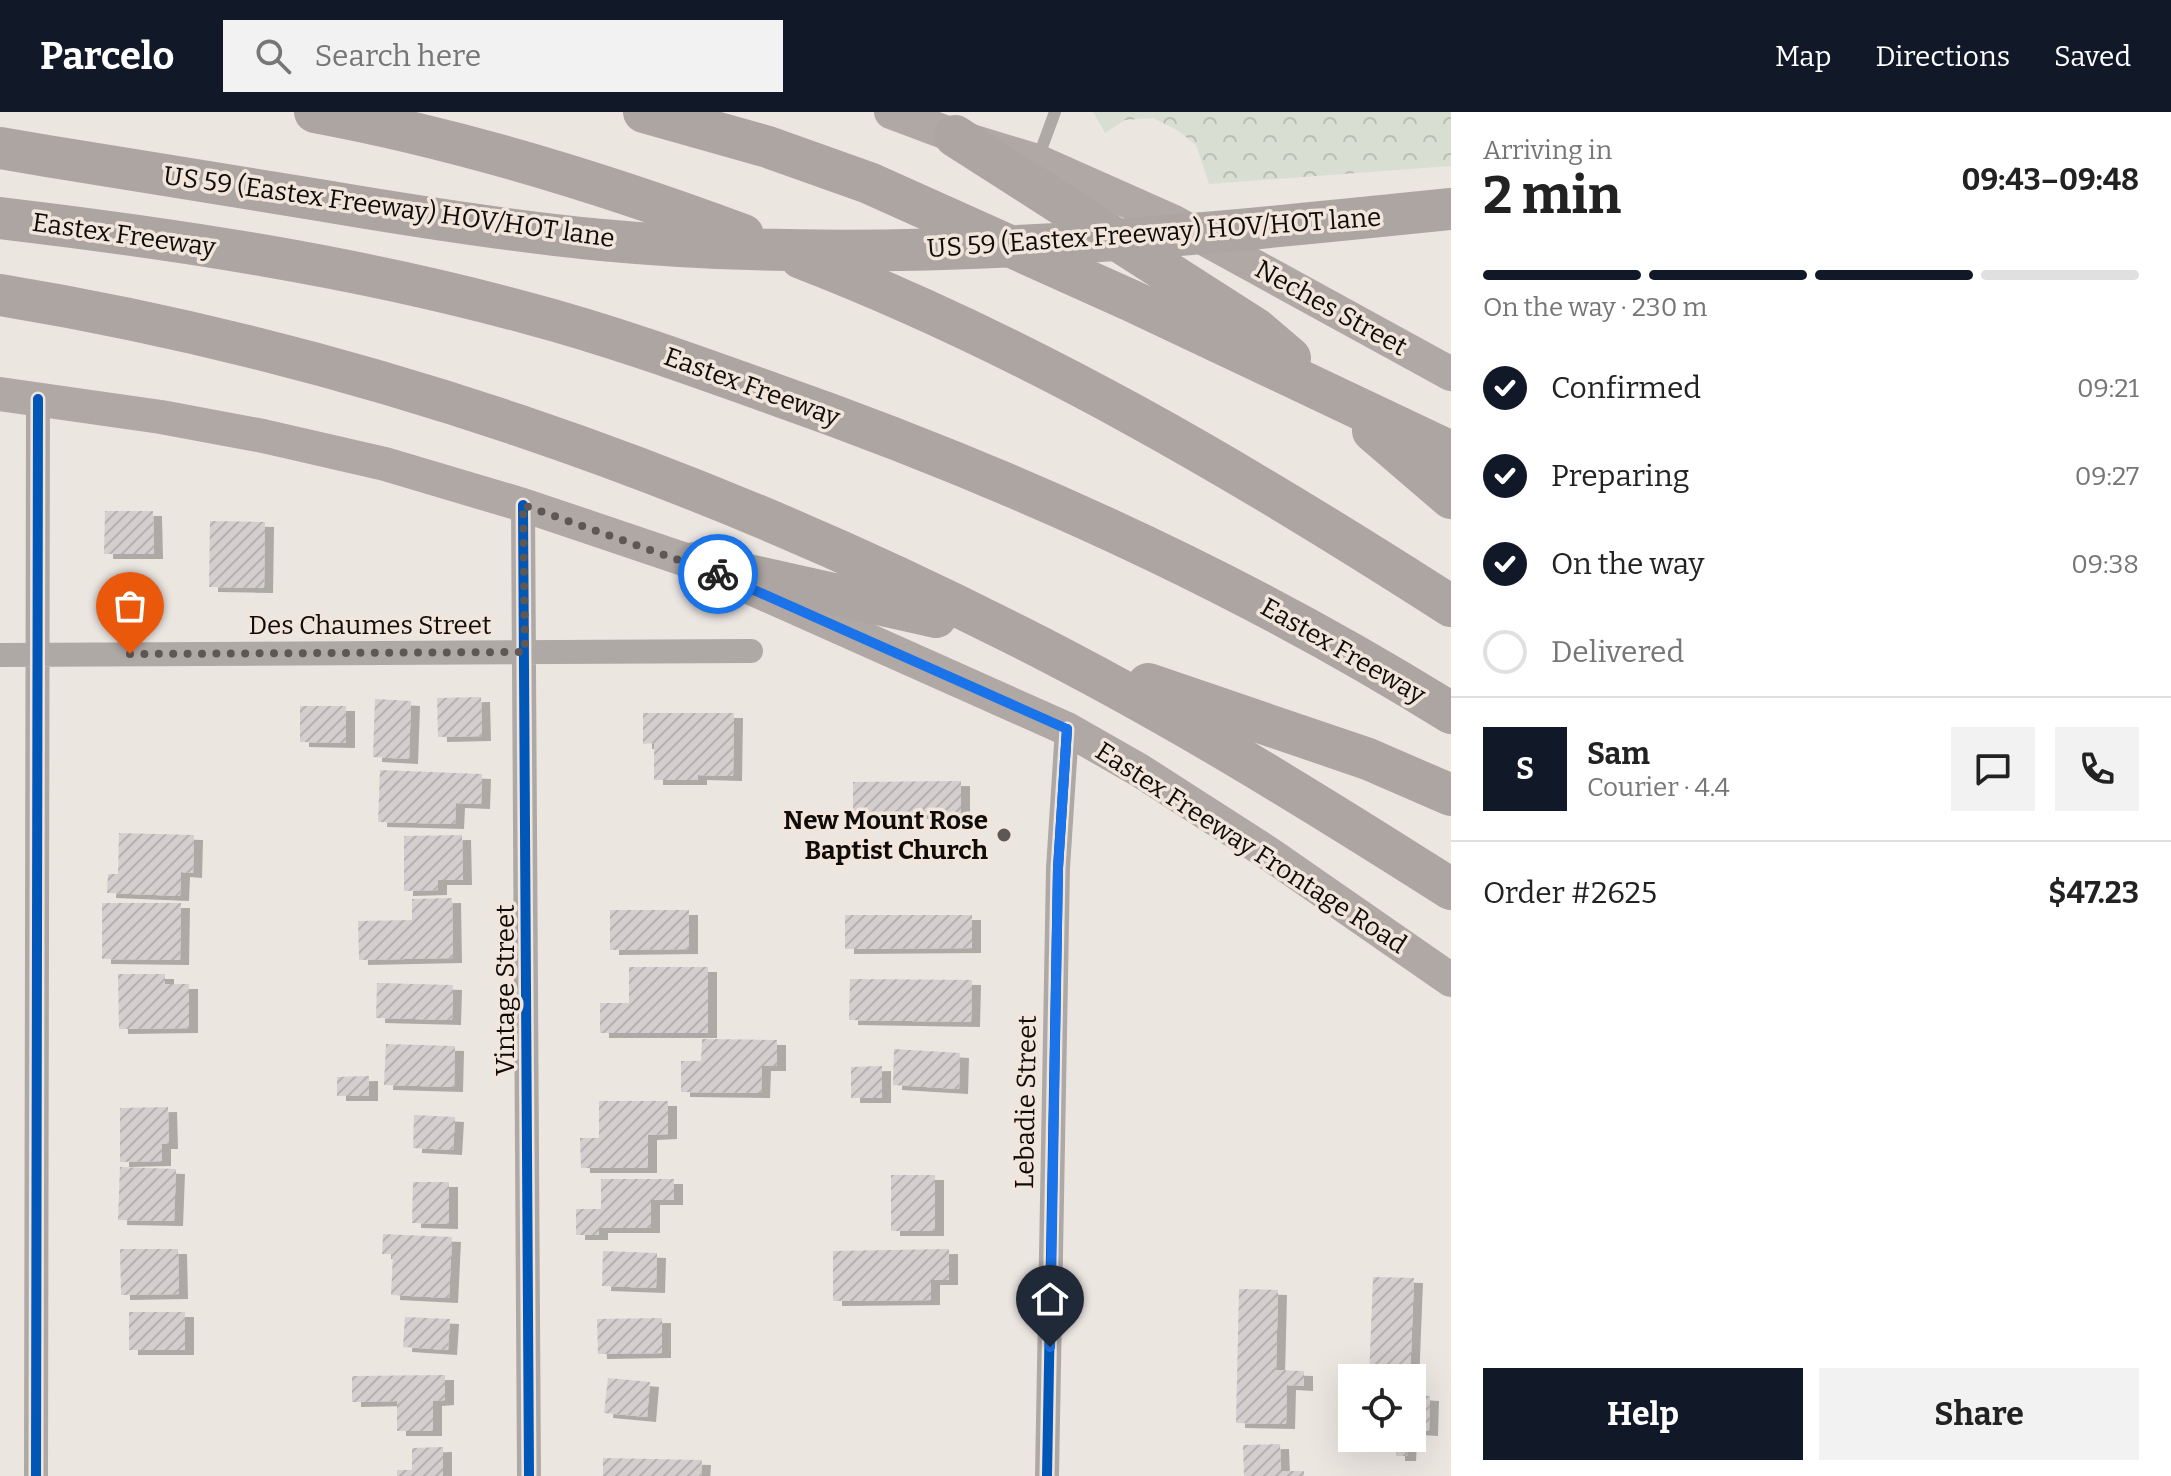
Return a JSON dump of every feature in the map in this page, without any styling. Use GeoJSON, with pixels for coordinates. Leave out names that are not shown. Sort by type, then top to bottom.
{"type":"FeatureCollection","features":[{"type":"Feature","properties":{"kind":"highway"},"geometry":{"type":"LineString","coordinates":[[315,112],[424,135],[638,196],[847,276],[944,318],[1109,401],[1303,511],[1451,606]]}},
{"type":"Feature","properties":{"kind":"highway"},"geometry":{"type":"LineString","coordinates":[[650,113],[768,147],[869,183],[1118,294],[1451,452]]}},
{"type":"Feature","properties":{"kind":"highway"},"geometry":{"type":"LineString","coordinates":[[955,136],[1256,329],[1451,498]]}},
{"type":"Feature","properties":{"kind":"highway","name":"US 59 (Eastex Freeway) HOV/HOT lane"},"geometry":{"type":"LineString","coordinates":[[0,148],[449,222],[603,241],[760,249],[916,251],[1116,241],[1451,209]]}},
{"type":"Feature","properties":{"kind":"highway","name":"Eastex Freeway"},"geometry":{"type":"LineString","coordinates":[[0,218],[138,234],[413,285],[527,313],[638,346],[897,440],[1114,532],[1216,580],[1322,636],[1451,713]]}},
{"type":"Feature","properties":{"kind":"highway"},"geometry":{"type":"LineString","coordinates":[[0,295],[170,327],[342,369],[510,422],[665,480],[895,577],[1011,632],[1201,734],[1451,889]]}},
{"type":"Feature","properties":{"kind":"highway"},"geometry":{"type":"LineString","coordinates":[[695,563],[922,613],[1265,722],[1368,759],[1451,795]]}},
{"type":"Feature","properties":{"kind":"main road"},"geometry":{"type":"LineString","coordinates":[[891,112],[1037,161]]}},
{"type":"Feature","properties":{"kind":"main road","name":"Neches Street"},"geometry":{"type":"LineString","coordinates":[[1037,161],[1172,221],[1451,374]]}},
{"type":"Feature","properties":{"kind":"main road","name":"Eastex Freeway Frontage Road"},"geometry":{"type":"LineString","coordinates":[[0,394],[161,417],[385,464],[523,505],[695,563],[1067,729],[1139,770],[1255,845],[1451,980]]}},
{"type":"Feature","properties":{"kind":"street"},"geometry":{"type":"LineString","coordinates":[[36,1476],[38,399]]}},
{"type":"Feature","properties":{"kind":"street","name":"Vintage Street"},"geometry":{"type":"LineString","coordinates":[[523,505],[529,1476]]}},
{"type":"Feature","properties":{"kind":"street","name":"Des Chaumes Street"},"geometry":{"type":"LineString","coordinates":[[0,655],[751,651]]}},
{"type":"Feature","properties":{"kind":"street","name":"Lebadie Street"},"geometry":{"type":"LineString","coordinates":[[1047,1476],[1058,868],[1067,729]]}},
{"type":"Feature","properties":{"kind":"lane"},"geometry":{"type":"LineString","coordinates":[[1037,161],[1055,112]]}},
{"type":"Feature","properties":{"kind":"green space"},"geometry":{"type":"Polygon","coordinates":[[[1093,112],[1451,112],[1451,166],[1209,184],[1196,145],[1177,130],[1153,118],[1125,120],[1105,133],[1093,112]]]}},
{"type":"Feature","properties":{"kind":"building"},"geometry":{"type":"Polygon","coordinates":[[[105,511],[153,511],[154,554],[104,554],[105,511]]]}},
{"type":"Feature","properties":{"kind":"building"},"geometry":{"type":"Polygon","coordinates":[[[210,521],[265,522],[264,588],[209,587],[210,521]]]}},
{"type":"Feature","properties":{"kind":"building"},"geometry":{"type":"Polygon","coordinates":[[[481,697],[482,736],[438,737],[437,698],[481,697]]]}},
{"type":"Feature","properties":{"kind":"building"},"geometry":{"type":"Polygon","coordinates":[[[375,699],[411,701],[409,759],[373,757],[375,699]]]}},
{"type":"Feature","properties":{"kind":"building"},"geometry":{"type":"Polygon","coordinates":[[[300,706],[346,706],[346,743],[300,742],[300,706]]]}},
{"type":"Feature","properties":{"kind":"building"},"geometry":{"type":"Polygon","coordinates":[[[643,713],[734,713],[733,776],[698,775],[698,780],[654,780],[654,743],[643,744],[643,713]]]}},
{"type":"Feature","properties":{"kind":"building"},"geometry":{"type":"Polygon","coordinates":[[[380,770],[482,774],[481,804],[456,803],[455,824],[378,822],[380,770]]]}},
{"type":"Feature","properties":{"kind":"building"},"geometry":{"type":"Polygon","coordinates":[[[961,781],[961,814],[853,814],[853,782],[961,781]]]}},
{"type":"Feature","properties":{"kind":"building"},"geometry":{"type":"Polygon","coordinates":[[[119,833],[194,835],[193,873],[181,872],[180,896],[107,893],[108,874],[118,874],[119,833]]]}},
{"type":"Feature","properties":{"kind":"building"},"geometry":{"type":"Polygon","coordinates":[[[462,835],[463,880],[438,880],[438,890],[404,891],[404,836],[462,835]]]}},
{"type":"Feature","properties":{"kind":"building"},"geometry":{"type":"Polygon","coordinates":[[[452,898],[453,958],[359,960],[358,921],[412,920],[412,899],[452,898]]]}},
{"type":"Feature","properties":{"kind":"building"},"geometry":{"type":"Polygon","coordinates":[[[102,903],[181,903],[180,960],[102,959],[102,903]]]}},
{"type":"Feature","properties":{"kind":"building"},"geometry":{"type":"Polygon","coordinates":[[[610,910],[689,910],[689,949],[610,950],[610,910]]]}},
{"type":"Feature","properties":{"kind":"building"},"geometry":{"type":"Polygon","coordinates":[[[845,915],[972,915],[972,948],[845,949],[845,915]]]}},
{"type":"Feature","properties":{"kind":"building"},"geometry":{"type":"Polygon","coordinates":[[[629,967],[708,967],[708,1033],[600,1033],[600,1003],[629,1003],[629,967]]]}},
{"type":"Feature","properties":{"kind":"building"},"geometry":{"type":"Polygon","coordinates":[[[118,974],[165,974],[165,984],[189,984],[189,1028],[119,1029],[118,974]]]}},
{"type":"Feature","properties":{"kind":"building"},"geometry":{"type":"Polygon","coordinates":[[[850,979],[972,980],[971,1022],[849,1020],[850,979]]]}},
{"type":"Feature","properties":{"kind":"building"},"geometry":{"type":"Polygon","coordinates":[[[377,983],[453,985],[452,1020],[376,1018],[377,983]]]}},
{"type":"Feature","properties":{"kind":"building"},"geometry":{"type":"Polygon","coordinates":[[[702,1039],[777,1040],[777,1066],[762,1066],[761,1093],[681,1092],[681,1061],[701,1061],[702,1039]]]}},
{"type":"Feature","properties":{"kind":"building"},"geometry":{"type":"Polygon","coordinates":[[[386,1044],[455,1046],[454,1087],[384,1085],[386,1044]]]}},
{"type":"Feature","properties":{"kind":"building"},"geometry":{"type":"Polygon","coordinates":[[[894,1049],[960,1053],[959,1089],[893,1085],[894,1049]]]}},
{"type":"Feature","properties":{"kind":"building"},"geometry":{"type":"Polygon","coordinates":[[[882,1066],[882,1098],[851,1098],[851,1067],[882,1066]]]}},
{"type":"Feature","properties":{"kind":"building"},"geometry":{"type":"Polygon","coordinates":[[[369,1076],[369,1096],[337,1096],[337,1077],[369,1076]]]}},
{"type":"Feature","properties":{"kind":"building"},"geometry":{"type":"Polygon","coordinates":[[[599,1101],[668,1101],[668,1134],[648,1135],[648,1168],[581,1168],[580,1138],[599,1138],[599,1101]]]}},
{"type":"Feature","properties":{"kind":"building"},"geometry":{"type":"Polygon","coordinates":[[[168,1107],[169,1144],[162,1144],[162,1161],[120,1162],[120,1108],[168,1107]]]}},
{"type":"Feature","properties":{"kind":"building"},"geometry":{"type":"Polygon","coordinates":[[[414,1115],[455,1117],[453,1150],[413,1148],[414,1115]]]}},
{"type":"Feature","properties":{"kind":"building"},"geometry":{"type":"Polygon","coordinates":[[[120,1167],[176,1169],[174,1221],[118,1220],[120,1167]]]}},
{"type":"Feature","properties":{"kind":"building"},"geometry":{"type":"Polygon","coordinates":[[[891,1175],[935,1175],[935,1231],[891,1231],[891,1175]]]}},
{"type":"Feature","properties":{"kind":"building"},"geometry":{"type":"Polygon","coordinates":[[[601,1179],[674,1179],[674,1200],[651,1200],[651,1228],[599,1228],[599,1235],[576,1235],[576,1209],[601,1209],[601,1179]]]}},
{"type":"Feature","properties":{"kind":"building"},"geometry":{"type":"Polygon","coordinates":[[[413,1182],[449,1182],[449,1224],[412,1223],[413,1182]]]}},
{"type":"Feature","properties":{"kind":"building"},"geometry":{"type":"Polygon","coordinates":[[[383,1234],[452,1237],[449,1298],[391,1295],[393,1254],[382,1254],[383,1234]]]}},
{"type":"Feature","properties":{"kind":"building"},"geometry":{"type":"Polygon","coordinates":[[[120,1249],[178,1249],[179,1294],[121,1295],[120,1249]]]}},
{"type":"Feature","properties":{"kind":"building"},"geometry":{"type":"Polygon","coordinates":[[[949,1249],[949,1280],[931,1280],[931,1300],[833,1301],[833,1251],[949,1249]]]}},
{"type":"Feature","properties":{"kind":"building"},"geometry":{"type":"Polygon","coordinates":[[[603,1251],[657,1253],[656,1288],[602,1286],[603,1251]]]}},
{"type":"Feature","properties":{"kind":"building"},"geometry":{"type":"Polygon","coordinates":[[[1373,1277],[1414,1278],[1411,1364],[1370,1364],[1373,1277]]]}},
{"type":"Feature","properties":{"kind":"building"},"geometry":{"type":"Polygon","coordinates":[[[1239,1289],[1278,1290],[1276,1370],[1304,1371],[1304,1386],[1287,1385],[1286,1424],[1236,1423],[1239,1289]]]}},
{"type":"Feature","properties":{"kind":"building"},"geometry":{"type":"Polygon","coordinates":[[[129,1312],[185,1312],[185,1350],[129,1350],[129,1312]]]}},
{"type":"Feature","properties":{"kind":"building"},"geometry":{"type":"Polygon","coordinates":[[[405,1317],[450,1319],[448,1350],[403,1347],[405,1317]]]}},
{"type":"Feature","properties":{"kind":"building"},"geometry":{"type":"Polygon","coordinates":[[[662,1318],[662,1353],[598,1354],[597,1319],[662,1318]]]}},
{"type":"Feature","properties":{"kind":"building"},"geometry":{"type":"Polygon","coordinates":[[[445,1375],[445,1400],[433,1401],[433,1431],[397,1431],[397,1401],[352,1402],[352,1376],[445,1375]]]}},
{"type":"Feature","properties":{"kind":"building"},"geometry":{"type":"Polygon","coordinates":[[[608,1378],[650,1382],[647,1417],[604,1413],[608,1378]]]}},
{"type":"Feature","properties":{"kind":"building"},"geometry":{"type":"Polygon","coordinates":[[[1426,1396],[1430,1396],[1429,1431],[1426,1431],[1426,1396]]]}},
{"type":"Feature","properties":{"kind":"building"},"geometry":{"type":"Polygon","coordinates":[[[1280,1444],[1281,1471],[1304,1471],[1304,1476],[1244,1476],[1243,1445],[1280,1444]]]}},
{"type":"Feature","properties":{"kind":"building"},"geometry":{"type":"Polygon","coordinates":[[[443,1447],[443,1476],[397,1476],[397,1470],[412,1470],[412,1448],[443,1447]]]}},
{"type":"Feature","properties":{"kind":"building"},"geometry":{"type":"Polygon","coordinates":[[[1396,1452],[1407,1452],[1407,1456],[1396,1456],[1396,1452]]]}},
{"type":"Feature","properties":{"kind":"building"},"geometry":{"type":"Polygon","coordinates":[[[603,1458],[702,1460],[701,1476],[603,1476],[603,1458]]]}},
{"type":"Feature","properties":{"kind":"cycle path"},"geometry":{"type":"LineString","coordinates":[[36,1476],[38,399]]}},
{"type":"Feature","properties":{"kind":"cycle path"},"geometry":{"type":"LineString","coordinates":[[523,505],[529,1476]]}},
{"type":"Feature","properties":{"kind":"cycle path"},"geometry":{"type":"LineString","coordinates":[[1047,1476],[1058,868],[1067,729]]}},
{"type":"Feature","properties":{"kind":"way so far"},"geometry":{"type":"LineString","coordinates":[[130,654],[525,652],[523,505],[695,563],[718,574]]}},
{"type":"Feature","properties":{"kind":"place","name":"New Mount Rose Baptist Church"},"geometry":{"type":"Point","coordinates":[1004,835]}},
{"type":"Feature","properties":{"kind":"route"},"geometry":{"type":"LineString","coordinates":[[718,574],[1067,729],[1058,868],[1050,1347]]}}]}
